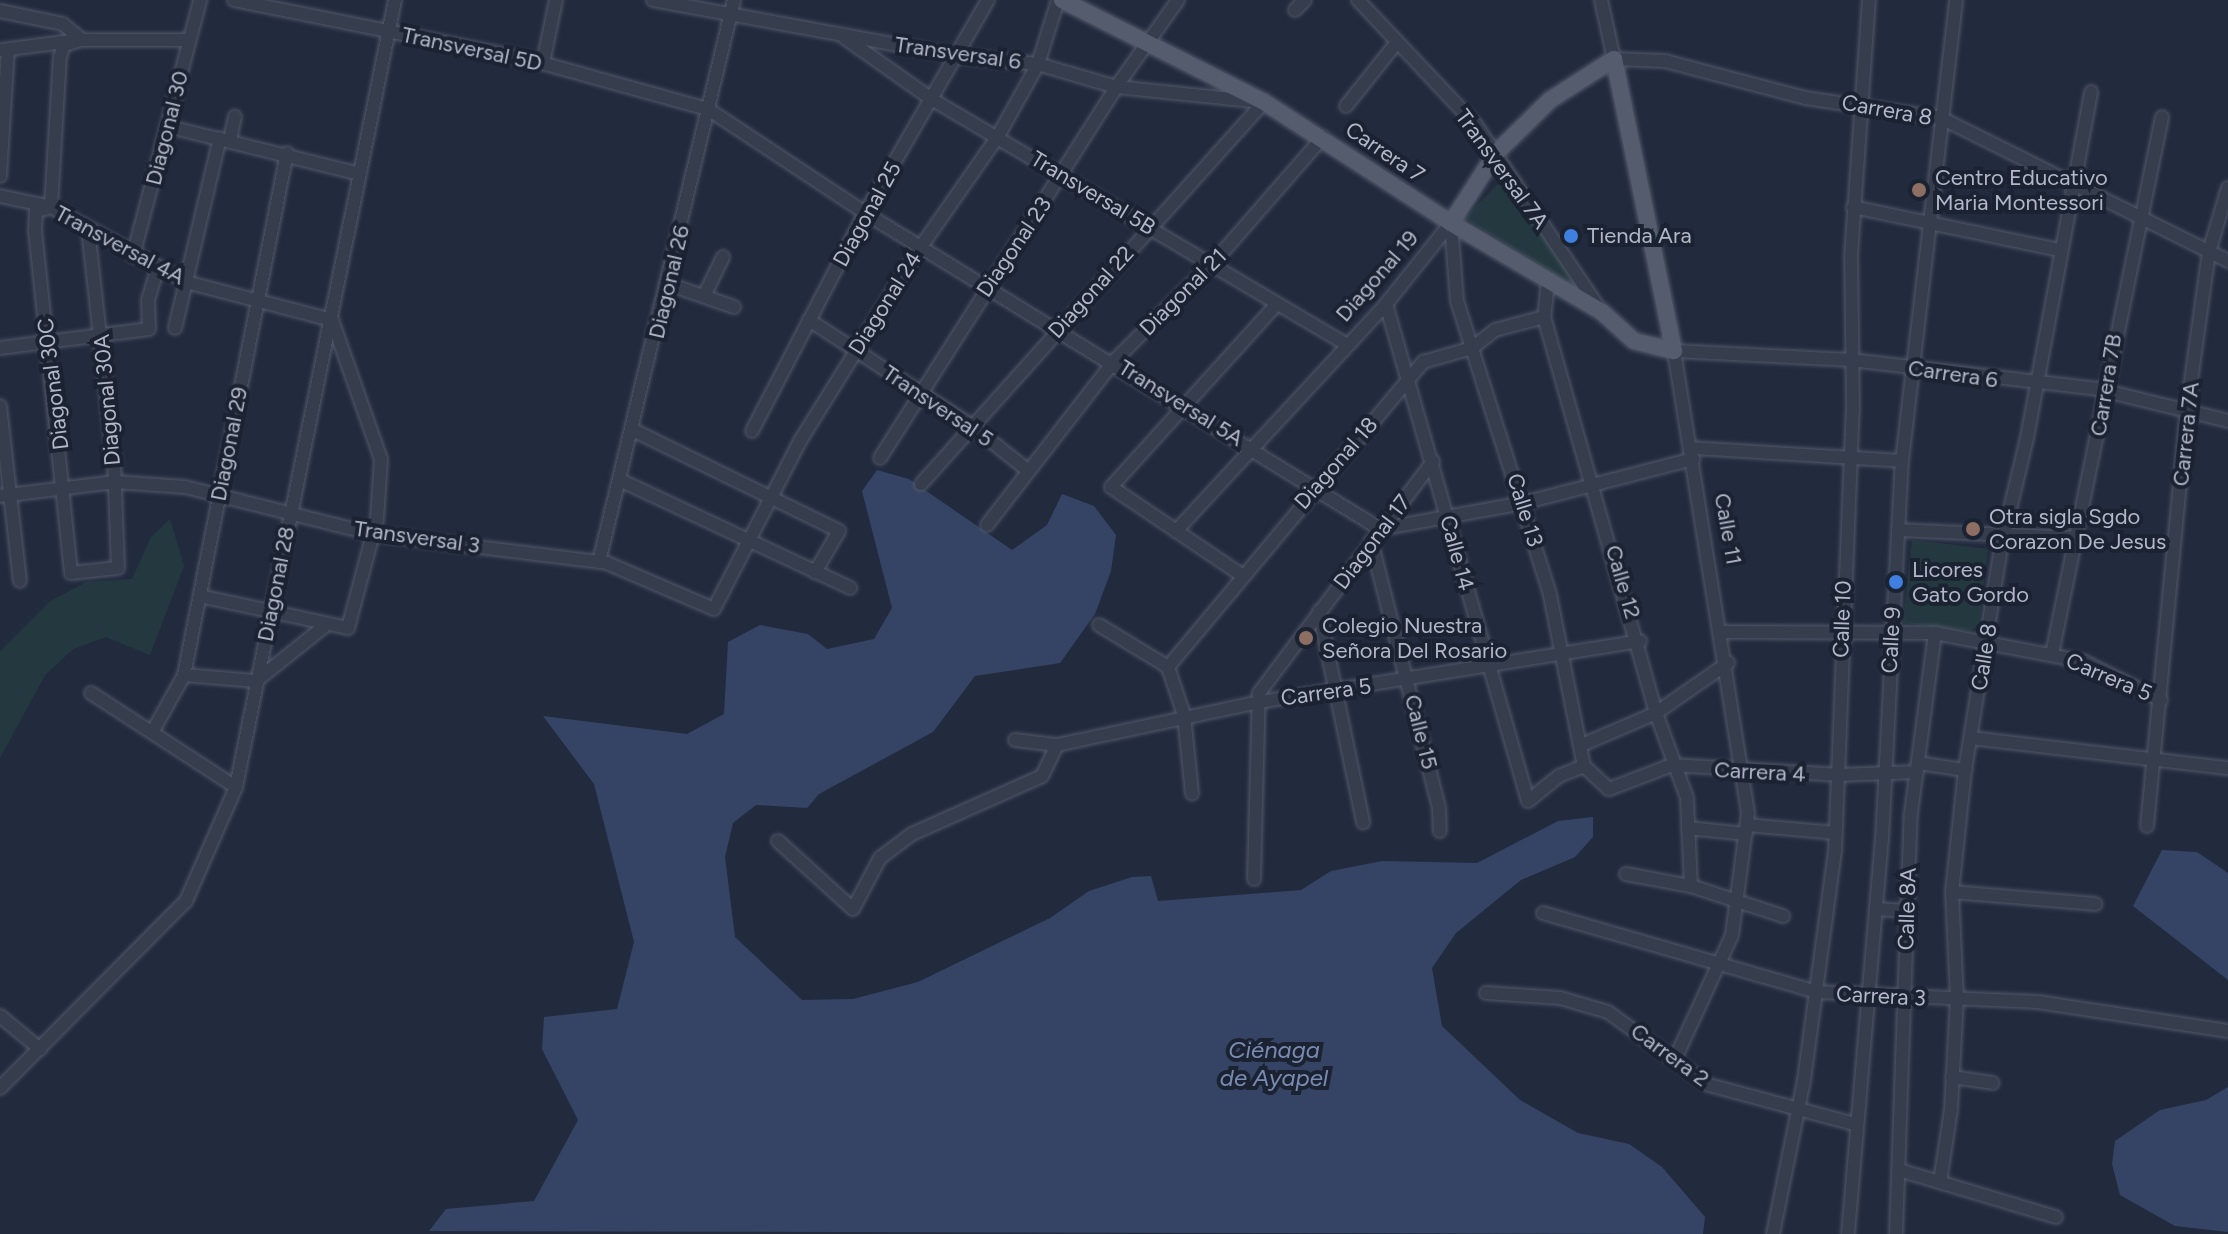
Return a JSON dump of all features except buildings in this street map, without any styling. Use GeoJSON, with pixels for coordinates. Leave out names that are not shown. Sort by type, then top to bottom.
{"type":"FeatureCollection","features":[{"type":"Feature","properties":{"kind":"main road","name":"Carrera 7"},"geometry":{"type":"LineString","coordinates":[[1060,0],[1151,41],[1264,102],[1323,137],[1451,223],[1602,312],[1634,341],[1674,351]]}},
{"type":"Feature","properties":{"kind":"main road","name":"Diagonal 19"},"geometry":{"type":"LineString","coordinates":[[1451,223],[1496,153],[1550,100],[1614,59]]}},
{"type":"Feature","properties":{"kind":"main road","name":"Calle 11"},"geometry":{"type":"LineString","coordinates":[[1614,59],[1674,351]]}},
{"type":"Feature","properties":{"kind":"street","name":"Diagonal 30"},"geometry":{"type":"LineString","coordinates":[[133,256],[170,127],[188,40],[200,0]]}},
{"type":"Feature","properties":{"kind":"street","name":"Transversal 5D"},"geometry":{"type":"LineString","coordinates":[[234,0],[543,63],[708,109]]}},
{"type":"Feature","properties":{"kind":"street","name":"Diagonal 28"},"geometry":{"type":"LineString","coordinates":[[0,1088],[186,901],[236,787],[290,511],[332,320],[356,173],[395,0]]}},
{"type":"Feature","properties":{"kind":"street"},"geometry":{"type":"LineString","coordinates":[[543,63],[556,0]]}},
{"type":"Feature","properties":{"kind":"street","name":"Transversal 6"},"geometry":{"type":"LineString","coordinates":[[653,0],[957,56],[1038,64],[1116,87],[1218,102],[1264,102]]}},
{"type":"Feature","properties":{"kind":"street","name":"Diagonal 26"},"geometry":{"type":"LineString","coordinates":[[599,562],[635,431],[734,0]]}},
{"type":"Feature","properties":{"kind":"street","name":"Diagonal 25"},"geometry":{"type":"LineString","coordinates":[[752,431],[865,213],[988,0]]}},
{"type":"Feature","properties":{"kind":"street","name":"Diagonal 24"},"geometry":{"type":"LineString","coordinates":[[714,609],[771,498],[856,350],[920,248],[998,136],[1038,64],[1060,0]]}},
{"type":"Feature","properties":{"kind":"street","name":"Diagonal 23"},"geometry":{"type":"LineString","coordinates":[[880,458],[986,286],[1063,175],[1116,87],[1178,0]]}},
{"type":"Feature","properties":{"kind":"street"},"geometry":{"type":"LineString","coordinates":[[1295,10],[1305,0]]}},
{"type":"Feature","properties":{"kind":"street","name":"Transversal 7A"},"geometry":{"type":"LineString","coordinates":[[1358,0],[1496,153],[1602,312]]}},
{"type":"Feature","properties":{"kind":"street","name":"Calle 11"},"geometry":{"type":"LineString","coordinates":[[1601,0],[1614,59]]}},
{"type":"Feature","properties":{"kind":"street","name":"Calle 10"},"geometry":{"type":"LineString","coordinates":[[1773,1234],[1798,1111],[1817,992],[1836,833],[1853,207],[1869,0]]}},
{"type":"Feature","properties":{"kind":"street","name":"Calle 9"},"geometry":{"type":"LineString","coordinates":[[1848,1234],[1855,1124],[1876,909],[1902,461],[1956,0]]}},
{"type":"Feature","properties":{"kind":"street"},"geometry":{"type":"LineString","coordinates":[[0,11],[63,24],[82,40]]}},
{"type":"Feature","properties":{"kind":"street","name":"Transversal 5B"},"geometry":{"type":"LineString","coordinates":[[843,36],[933,100],[1150,228],[1214,262],[1276,305],[1347,345]]}},
{"type":"Feature","properties":{"kind":"street"},"geometry":{"type":"LineString","coordinates":[[51,207],[60,57],[64,45],[82,40]]}},
{"type":"Feature","properties":{"kind":"street"},"geometry":{"type":"LineString","coordinates":[[0,176],[4,50],[82,40],[188,40]]}},
{"type":"Feature","properties":{"kind":"street"},"geometry":{"type":"LineString","coordinates":[[1346,106],[1397,42]]}},
{"type":"Feature","properties":{"kind":"street","name":"Carrera 8"},"geometry":{"type":"LineString","coordinates":[[1614,59],[1665,61],[1805,98],[1859,102],[1941,118],[2075,182],[2228,261]]}},
{"type":"Feature","properties":{"kind":"street","name":"Calle 8"},"geometry":{"type":"LineString","coordinates":[[1940,1182],[1957,998],[1952,892],[1965,770],[2005,530],[2091,92]]}},
{"type":"Feature","properties":{"kind":"street","name":"Diagonal 22"},"geometry":{"type":"LineString","coordinates":[[921,484],[1264,102]]}},
{"type":"Feature","properties":{"kind":"street","name":"Transversal 5A"},"geometry":{"type":"LineString","coordinates":[[708,109],[920,248],[1114,361],[1380,529]]}},
{"type":"Feature","properties":{"kind":"street"},"geometry":{"type":"LineString","coordinates":[[175,328],[225,139],[235,117]]}},
{"type":"Feature","properties":{"kind":"street","name":"Carrera 7B"},"geometry":{"type":"LineString","coordinates":[[2052,654],[2103,390],[2162,117]]}},
{"type":"Feature","properties":{"kind":"street"},"geometry":{"type":"LineString","coordinates":[[170,127],[287,153],[356,173]]}},
{"type":"Feature","properties":{"kind":"street","name":"Diagonal 21"},"geometry":{"type":"LineString","coordinates":[[987,525],[1026,469],[1114,361],[1214,262],[1323,137]]}},
{"type":"Feature","properties":{"kind":"street","name":"Diagonal 29"},"geometry":{"type":"LineString","coordinates":[[154,729],[184,675],[287,153]]}},
{"type":"Feature","properties":{"kind":"street","name":"Carrera 7A"},"geometry":{"type":"LineString","coordinates":[[2147,826],[2187,410],[2209,252],[2228,188]]}},
{"type":"Feature","properties":{"kind":"street","name":"Transversal 4A"},"geometry":{"type":"LineString","coordinates":[[0,196],[51,207],[88,231],[186,282],[332,320]]}},
{"type":"Feature","properties":{"kind":"street","name":"Diagonal 30C"},"geometry":{"type":"LineString","coordinates":[[51,207],[36,211],[35,230],[65,487],[71,573]]}},
{"type":"Feature","properties":{"kind":"street"},"geometry":{"type":"LineString","coordinates":[[1853,207],[2059,250]]}},
{"type":"Feature","properties":{"kind":"street","name":"Diagonal 19"},"geometry":{"type":"LineString","coordinates":[[1176,531],[1251,446],[1386,304],[1451,223]]}},
{"type":"Feature","properties":{"kind":"street","name":"Calle 13"},"geometry":{"type":"LineString","coordinates":[[1451,223],[1457,301],[1523,503],[1584,744],[1584,766]]}},
{"type":"Feature","properties":{"kind":"street","name":"Diagonal 30A"},"geometry":{"type":"LineString","coordinates":[[71,573],[118,568],[115,482],[102,336],[88,231]]}},
{"type":"Feature","properties":{"kind":"street"},"geometry":{"type":"LineString","coordinates":[[706,292],[723,257]]}},
{"type":"Feature","properties":{"kind":"street"},"geometry":{"type":"LineString","coordinates":[[0,348],[149,329],[148,300],[158,268]]}},
{"type":"Feature","properties":{"kind":"street","name":"Calle 12"},"geometry":{"type":"LineString","coordinates":[[1548,281],[1544,317],[1640,641],[1656,713],[1672,765],[1687,798],[1691,886]]}},
{"type":"Feature","properties":{"kind":"street"},"geometry":{"type":"LineString","coordinates":[[668,284],[706,292],[734,307]]}},
{"type":"Feature","properties":{"kind":"street","name":"Calle 14"},"geometry":{"type":"LineString","coordinates":[[1386,304],[1528,801],[1559,776],[1584,766]]}},
{"type":"Feature","properties":{"kind":"street"},"geometry":{"type":"LineString","coordinates":[[1243,576],[1111,487],[1188,408],[1276,305]]}},
{"type":"Feature","properties":{"kind":"street","name":"Diagonal 18"},"geometry":{"type":"LineString","coordinates":[[1168,667],[1313,488],[1423,362],[1472,348],[1495,330],[1544,317]]}},
{"type":"Feature","properties":{"kind":"street"},"geometry":{"type":"LineString","coordinates":[[200,596],[272,615],[348,628],[372,534],[381,459],[332,320]]}},
{"type":"Feature","properties":{"kind":"street","name":"Transversal 5"},"geometry":{"type":"LineString","coordinates":[[809,320],[972,426],[1026,469]]}},
{"type":"Feature","properties":{"kind":"street","name":"Calle 11"},"geometry":{"type":"LineString","coordinates":[[1674,351],[1745,771],[1746,829],[1737,901],[1719,966],[1675,1059]]}},
{"type":"Feature","properties":{"kind":"street","name":"Carrera 6"},"geometry":{"type":"LineString","coordinates":[[1674,351],[1851,360],[2034,385],[2103,390],[2228,421]]}},
{"type":"Feature","properties":{"kind":"street"},"geometry":{"type":"LineString","coordinates":[[0,406],[6,495],[20,581]]}},
{"type":"Feature","properties":{"kind":"street"},"geometry":{"type":"LineString","coordinates":[[635,431],[839,531],[815,572]]}},
{"type":"Feature","properties":{"kind":"street"},"geometry":{"type":"LineString","coordinates":[[1380,529],[1523,503],[1596,486],[1692,453],[1902,461]]}},
{"type":"Feature","properties":{"kind":"street","name":"Diagonal 17"},"geometry":{"type":"LineString","coordinates":[[1260,702],[1259,693],[1433,461]]}},
{"type":"Feature","properties":{"kind":"street"},"geometry":{"type":"LineString","coordinates":[[622,481],[752,537],[850,588]]}},
{"type":"Feature","properties":{"kind":"street","name":"Transversal 3"},"geometry":{"type":"LineString","coordinates":[[6,495],[115,482],[219,493],[372,534],[599,562],[714,609]]}},
{"type":"Feature","properties":{"kind":"street"},"geometry":{"type":"LineString","coordinates":[[1898,530],[2005,530],[2075,538]]}},
{"type":"Feature","properties":{"kind":"street","name":"Calle 15"},"geometry":{"type":"LineString","coordinates":[[1371,541],[1408,681],[1440,831]]}},
{"type":"Feature","properties":{"kind":"street"},"geometry":{"type":"LineString","coordinates":[[1319,611],[1363,822]]}},
{"type":"Feature","properties":{"kind":"street"},"geometry":{"type":"LineString","coordinates":[[184,675],[256,681],[326,625]]}},
{"type":"Feature","properties":{"kind":"street"},"geometry":{"type":"LineString","coordinates":[[1099,625],[1168,667],[1184,715],[1192,794]]}},
{"type":"Feature","properties":{"kind":"street","name":"Carrera 5"},"geometry":{"type":"LineString","coordinates":[[1723,632],[1890,636],[1935,633],[2085,662],[2161,700]]}},
{"type":"Feature","properties":{"kind":"street","name":"Calle 8A"},"geometry":{"type":"LineString","coordinates":[[1896,1234],[1906,911],[1917,768],[1935,633]]}},
{"type":"Feature","properties":{"kind":"street","name":"Carrera 5"},"geometry":{"type":"LineString","coordinates":[[1015,740],[1057,745],[1184,715],[1408,681],[1562,650],[1640,641]]}},
{"type":"Feature","properties":{"kind":"street"},"geometry":{"type":"LineString","coordinates":[[1584,744],[1656,713],[1728,663]]}},
{"type":"Feature","properties":{"kind":"street"},"geometry":{"type":"LineString","coordinates":[[91,693],[154,729],[236,787]]}},
{"type":"Feature","properties":{"kind":"street"},"geometry":{"type":"LineString","coordinates":[[1254,879],[1260,702]]}},
{"type":"Feature","properties":{"kind":"street"},"geometry":{"type":"LineString","coordinates":[[1971,738],[2228,768]]}},
{"type":"Feature","properties":{"kind":"street"},"geometry":{"type":"LineString","coordinates":[[778,841],[853,909],[880,858],[912,834],[1042,776],[1057,745]]}},
{"type":"Feature","properties":{"kind":"street","name":"Carrera 4"},"geometry":{"type":"LineString","coordinates":[[1584,766],[1609,789],[1672,765],[1838,775],[1917,768],[1965,770]]}},
{"type":"Feature","properties":{"kind":"street"},"geometry":{"type":"LineString","coordinates":[[1688,828],[1836,833]]}},
{"type":"Feature","properties":{"kind":"street"},"geometry":{"type":"LineString","coordinates":[[1626,874],[1691,886],[1783,916]]}},
{"type":"Feature","properties":{"kind":"street"},"geometry":{"type":"LineString","coordinates":[[1952,892],[2095,904]]}},
{"type":"Feature","properties":{"kind":"street"},"geometry":{"type":"LineString","coordinates":[[1876,909],[1906,911]]}},
{"type":"Feature","properties":{"kind":"street","name":"Carrera 3"},"geometry":{"type":"LineString","coordinates":[[1543,913],[1817,992],[1905,999],[2038,1002],[2228,1031]]}},
{"type":"Feature","properties":{"kind":"street","name":"Carrera 2"},"geometry":{"type":"LineString","coordinates":[[1486,993],[1560,998],[1608,1012],[1709,1085],[1855,1124]]}},
{"type":"Feature","properties":{"kind":"street"},"geometry":{"type":"LineString","coordinates":[[0,1016],[40,1049]]}},
{"type":"Feature","properties":{"kind":"street"},"geometry":{"type":"LineString","coordinates":[[1952,1077],[1993,1083]]}},
{"type":"Feature","properties":{"kind":"street"},"geometry":{"type":"LineString","coordinates":[[1899,1170],[2056,1217]]}},
{"type":"Feature","properties":{"kind":"green space"},"geometry":{"type":"Polygon","coordinates":[[[1503,179],[1577,282],[1574,286],[1464,218],[1503,179]]]}},
{"type":"Feature","properties":{"kind":"green space"},"geometry":{"type":"Polygon","coordinates":[[[170,519],[184,566],[150,655],[106,637],[73,649],[45,675],[0,758],[0,651],[49,602],[86,582],[132,579],[151,537],[170,519]]]}},
{"type":"Feature","properties":{"kind":"green space"},"geometry":{"type":"Polygon","coordinates":[[[1912,540],[1988,549],[1979,624],[1971,631],[1903,623],[1912,540]]]}},
{"type":"Feature","properties":{"kind":"water","name":"Ciénaga de Ayapel"},"geometry":{"type":"Polygon","coordinates":[[[877,470],[909,479],[1012,550],[1047,525],[1062,494],[1094,506],[1116,535],[1111,571],[1095,614],[1060,663],[975,676],[933,732],[819,794],[807,808],[756,805],[733,823],[725,857],[735,937],[802,1000],[853,999],[918,982],[1050,918],[1089,891],[1132,877],[1151,876],[1158,901],[1301,890],[1331,871],[1382,861],[1477,863],[1558,821],[1593,817],[1593,837],[1575,857],[1521,880],[1456,933],[1432,968],[1442,1026],[1520,1100],[1578,1133],[1629,1144],[1662,1167],[1705,1217],[1703,1234],[429,1231],[446,1209],[534,1201],[578,1120],[542,1049],[544,1017],[617,1009],[634,942],[594,784],[543,716],[687,734],[724,714],[728,642],[760,625],[808,634],[827,649],[874,639],[892,608],[862,491],[877,470]]]}},
{"type":"Feature","properties":{"kind":"water"},"geometry":{"type":"Polygon","coordinates":[[[2162,850],[2197,852],[2228,873],[2228,980],[2133,906],[2162,850]]]}},
{"type":"Feature","properties":{"kind":"water"},"geometry":{"type":"Polygon","coordinates":[[[2228,1087],[2228,1232],[2175,1226],[2120,1195],[2112,1164],[2115,1141],[2160,1110],[2206,1100],[2228,1087]]]}},
{"type":"Feature","properties":{"kind":"place","name":"Centro Educativo Maria Montessori"},"geometry":{"type":"Point","coordinates":[1919,190]}},
{"type":"Feature","properties":{"kind":"place","name":"Tienda Ara"},"geometry":{"type":"Point","coordinates":[1571,236]}},
{"type":"Feature","properties":{"kind":"place","name":"Otra sigla Sgdo Corazon De Jesus"},"geometry":{"type":"Point","coordinates":[1973,529]}},
{"type":"Feature","properties":{"kind":"place","name":"Licores Gato Gordo"},"geometry":{"type":"Point","coordinates":[1896,582]}},
{"type":"Feature","properties":{"kind":"place","name":"Colegio Nuestra Señora Del Rosario"},"geometry":{"type":"Point","coordinates":[1306,638]}}]}
